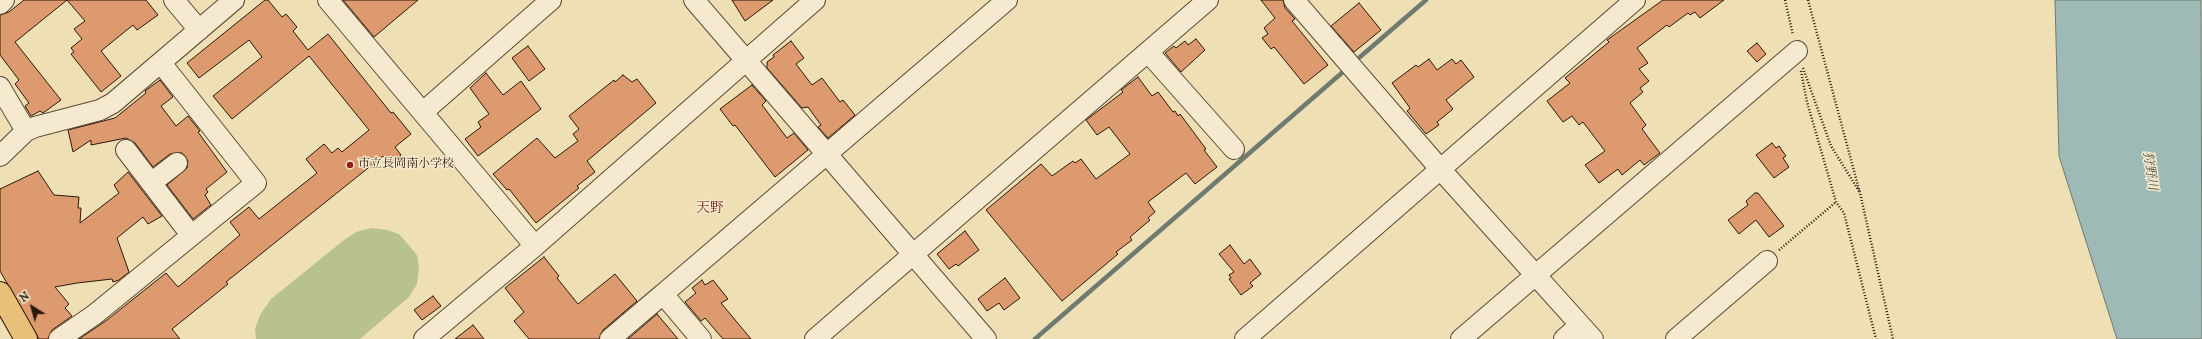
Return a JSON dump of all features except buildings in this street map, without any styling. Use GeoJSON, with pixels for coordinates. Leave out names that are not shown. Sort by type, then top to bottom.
{"type":"FeatureCollection","features":[{"type":"Feature","properties":{"kind":"main road"},"geometry":{"type":"LineString","coordinates":[[0,293],[26,339]]}},
{"type":"Feature","properties":{"kind":"street"},"geometry":{"type":"LineString","coordinates":[[0,4],[4,0]]}},
{"type":"Feature","properties":{"kind":"street"},"geometry":{"type":"LineString","coordinates":[[174,0],[199,30]]}},
{"type":"Feature","properties":{"kind":"street"},"geometry":{"type":"LineString","coordinates":[[0,156],[26,131],[35,127],[100,110],[113,103],[234,0]]}},
{"type":"Feature","properties":{"kind":"street"},"geometry":{"type":"LineString","coordinates":[[328,0],[535,246]]}},
{"type":"Feature","properties":{"kind":"street"},"geometry":{"type":"LineString","coordinates":[[423,112],[551,0]]}},
{"type":"Feature","properties":{"kind":"street"},"geometry":{"type":"LineString","coordinates":[[694,0],[986,339]]}},
{"type":"Feature","properties":{"kind":"street"},"geometry":{"type":"LineString","coordinates":[[425,339],[535,246],[815,0]]}},
{"type":"Feature","properties":{"kind":"street"},"geometry":{"type":"LineString","coordinates":[[610,339],[827,155],[1005,0]]}},
{"type":"Feature","properties":{"kind":"street"},"geometry":{"type":"LineString","coordinates":[[815,339],[1208,0]]}},
{"type":"Feature","properties":{"kind":"street"},"geometry":{"type":"LineString","coordinates":[[1294,0],[1441,170],[1586,332],[1564,339]]}},
{"type":"Feature","properties":{"kind":"street"},"geometry":{"type":"LineString","coordinates":[[1245,339],[1635,0]]}},
{"type":"Feature","properties":{"kind":"street"},"geometry":{"type":"LineString","coordinates":[[1461,339],[1797,51]]}},
{"type":"Feature","properties":{"kind":"street"},"geometry":{"type":"LineString","coordinates":[[1148,52],[1234,148]]}},
{"type":"Feature","properties":{"kind":"street"},"geometry":{"type":"LineString","coordinates":[[59,339],[94,315],[191,235],[256,184],[161,63]]}},
{"type":"Feature","properties":{"kind":"street"},"geometry":{"type":"LineString","coordinates":[[0,88],[26,131]]}},
{"type":"Feature","properties":{"kind":"street"},"geometry":{"type":"LineString","coordinates":[[126,150],[191,235]]}},
{"type":"Feature","properties":{"kind":"street"},"geometry":{"type":"LineString","coordinates":[[151,183],[177,163]]}},
{"type":"Feature","properties":{"kind":"street"},"geometry":{"type":"LineString","coordinates":[[1676,339],[1767,261]]}},
{"type":"Feature","properties":{"kind":"street"},"geometry":{"type":"LineString","coordinates":[[663,294],[701,339]]}},
{"type":"Feature","properties":{"kind":"path"},"geometry":{"type":"LineString","coordinates":[[1785,0],[1807,102],[1836,202],[1844,212],[1876,339]]}},
{"type":"Feature","properties":{"kind":"path"},"geometry":{"type":"LineString","coordinates":[[1808,0],[1860,194],[1893,339]]}},
{"type":"Feature","properties":{"kind":"path"},"geometry":{"type":"LineString","coordinates":[[1797,51],[1831,146],[1860,194]]}},
{"type":"Feature","properties":{"kind":"path"},"geometry":{"type":"LineString","coordinates":[[1767,261],[1836,202]]}},
{"type":"Feature","properties":{"kind":"green space"},"geometry":{"type":"Polygon","coordinates":[[[371,228],[387,230],[399,234],[417,255],[419,267],[417,284],[409,297],[360,339],[256,339],[255,329],[260,315],[271,299],[344,240],[356,232],[371,228]]]}},
{"type":"Feature","properties":{"kind":"water","name":"狩野川"},"geometry":{"type":"Polygon","coordinates":[[[2055,0],[2201,0],[2202,339],[2117,339],[2059,156],[2055,0]]]}},
{"type":"Feature","properties":{"kind":"waterway"},"geometry":{"type":"LineString","coordinates":[[1360,57],[1426,0]]}},
{"type":"Feature","properties":{"kind":"waterway"},"geometry":{"type":"LineString","coordinates":[[1035,339],[1344,71]]}},
{"type":"Feature","properties":{"kind":"place","name":"市立長岡南小学校"},"geometry":{"type":"Point","coordinates":[350,165]}},
{"type":"Feature","properties":{"kind":"district","name":"天野"},"geometry":{"type":"Point","coordinates":[710,209]}}]}
